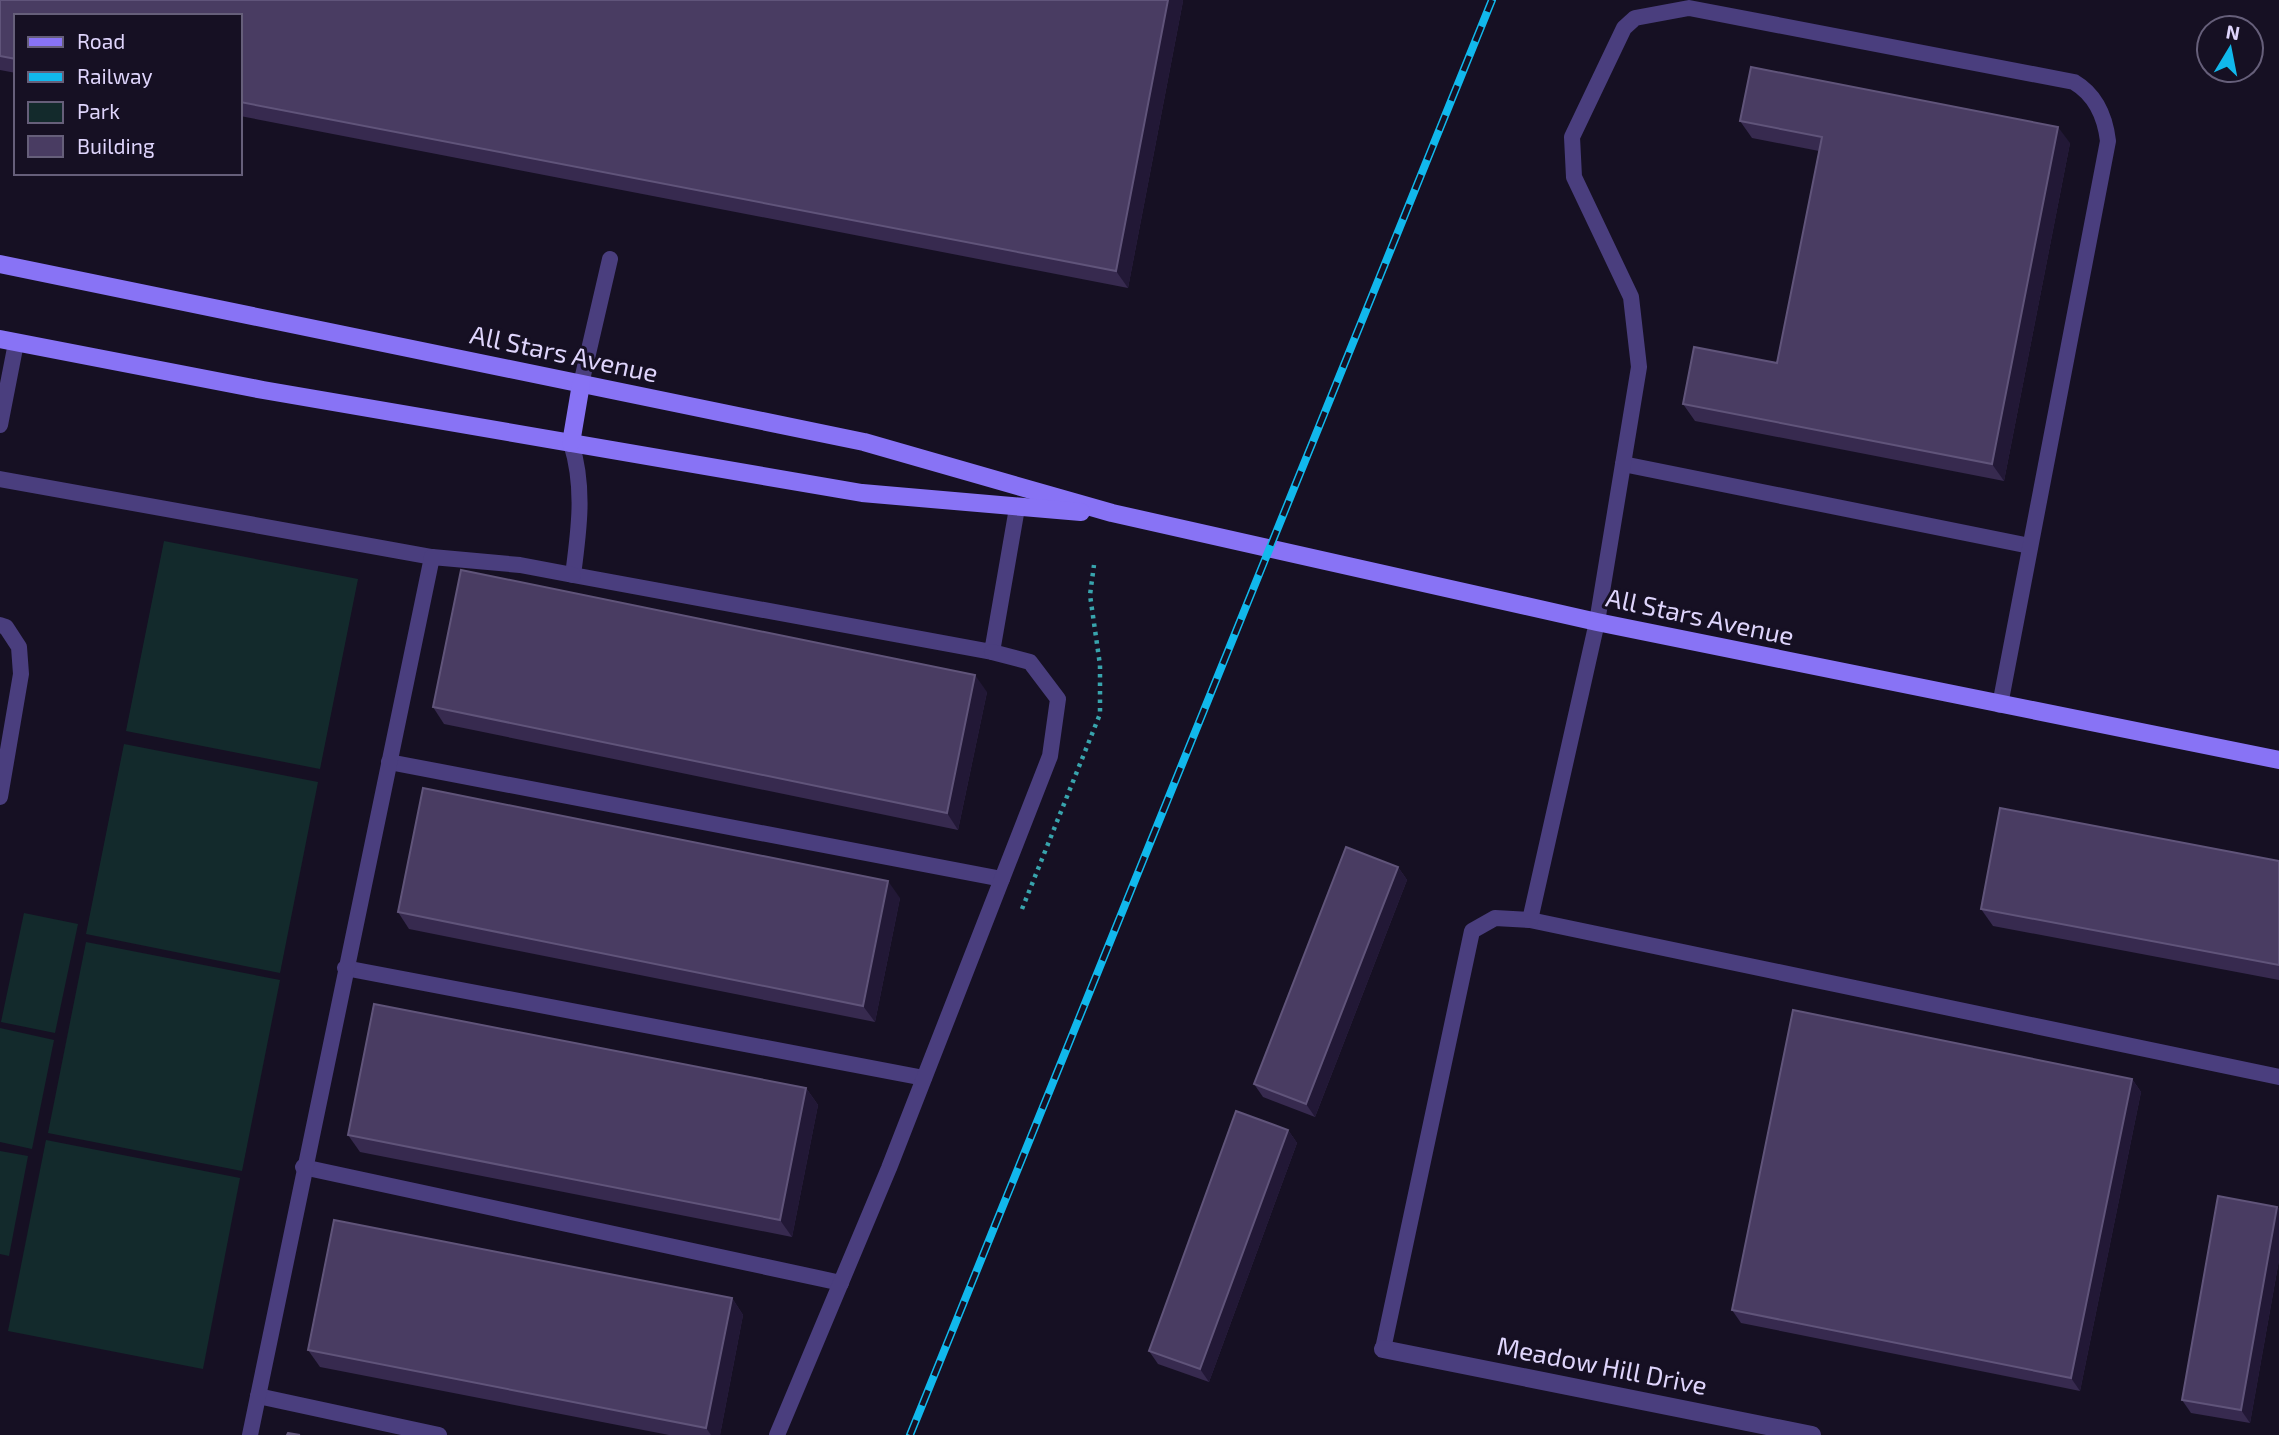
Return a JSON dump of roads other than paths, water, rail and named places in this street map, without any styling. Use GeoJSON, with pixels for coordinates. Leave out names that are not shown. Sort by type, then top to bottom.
{"type":"FeatureCollection","features":[{"type":"Feature","properties":{"kind":"street","name":"All Stars Avenue"},"geometry":{"type":"LineString","coordinates":[[0,264],[864,442],[1112,513],[1597,622],[2279,760]]}},
{"type":"Feature","properties":{"kind":"street","name":"All Stars Avenue"},"geometry":{"type":"LineString","coordinates":[[8,341],[276,392],[862,493],[1017,508],[1112,513]]}},
{"type":"Feature","properties":{"kind":"street"},"geometry":{"type":"LineString","coordinates":[[571,443],[582,384]]}},
{"type":"Feature","properties":{"kind":"street","name":"Meadow Hill Drive"},"geometry":{"type":"LineString","coordinates":[[1383,1349],[1812,1435]]}},
{"type":"Feature","properties":{"kind":"lane"},"geometry":{"type":"LineString","coordinates":[[1530,920],[1597,622],[1639,367],[1631,297],[1574,177],[1572,137],[1624,28],[1635,18],[1689,8],[2074,82],[2086,89],[2105,119],[2108,141],[2000,705]]}},
{"type":"Feature","properties":{"kind":"lane"},"geometry":{"type":"LineString","coordinates":[[582,384],[610,259]]}},
{"type":"Feature","properties":{"kind":"lane"},"geometry":{"type":"LineString","coordinates":[[0,425],[8,341]]}},
{"type":"Feature","properties":{"kind":"lane"},"geometry":{"type":"LineString","coordinates":[[571,443],[578,467],[580,489],[573,575]]}},
{"type":"Feature","properties":{"kind":"lane"},"geometry":{"type":"LineString","coordinates":[[1623,464],[2030,546]]}},
{"type":"Feature","properties":{"kind":"lane"},"geometry":{"type":"LineString","coordinates":[[0,479],[432,557],[520,565],[992,652],[1030,662],[1058,699],[1051,756],[924,1078],[777,1435]]}},
{"type":"Feature","properties":{"kind":"lane"},"geometry":{"type":"LineString","coordinates":[[992,652],[1017,508]]}},
{"type":"Feature","properties":{"kind":"lane"},"geometry":{"type":"LineString","coordinates":[[250,1435],[303,1167],[432,557]]}},
{"type":"Feature","properties":{"kind":"lane"},"geometry":{"type":"LineString","coordinates":[[0,625],[6,627],[19,647],[21,674],[0,797]]}},
{"type":"Feature","properties":{"kind":"lane"},"geometry":{"type":"LineString","coordinates":[[389,762],[1002,879]]}},
{"type":"Feature","properties":{"kind":"lane"},"geometry":{"type":"LineString","coordinates":[[1383,1349],[1472,931],[1495,918],[1530,920],[2279,1077]]}},
{"type":"Feature","properties":{"kind":"lane"},"geometry":{"type":"LineString","coordinates":[[345,968],[924,1078]]}},
{"type":"Feature","properties":{"kind":"lane"},"geometry":{"type":"LineString","coordinates":[[303,1167],[841,1283]]}},
{"type":"Feature","properties":{"kind":"lane"},"geometry":{"type":"LineString","coordinates":[[258,1396],[439,1435]]}},
{"type":"Feature","properties":{"kind":"railway"},"geometry":{"type":"LineString","coordinates":[[910,1435],[1492,0]]}}]}
